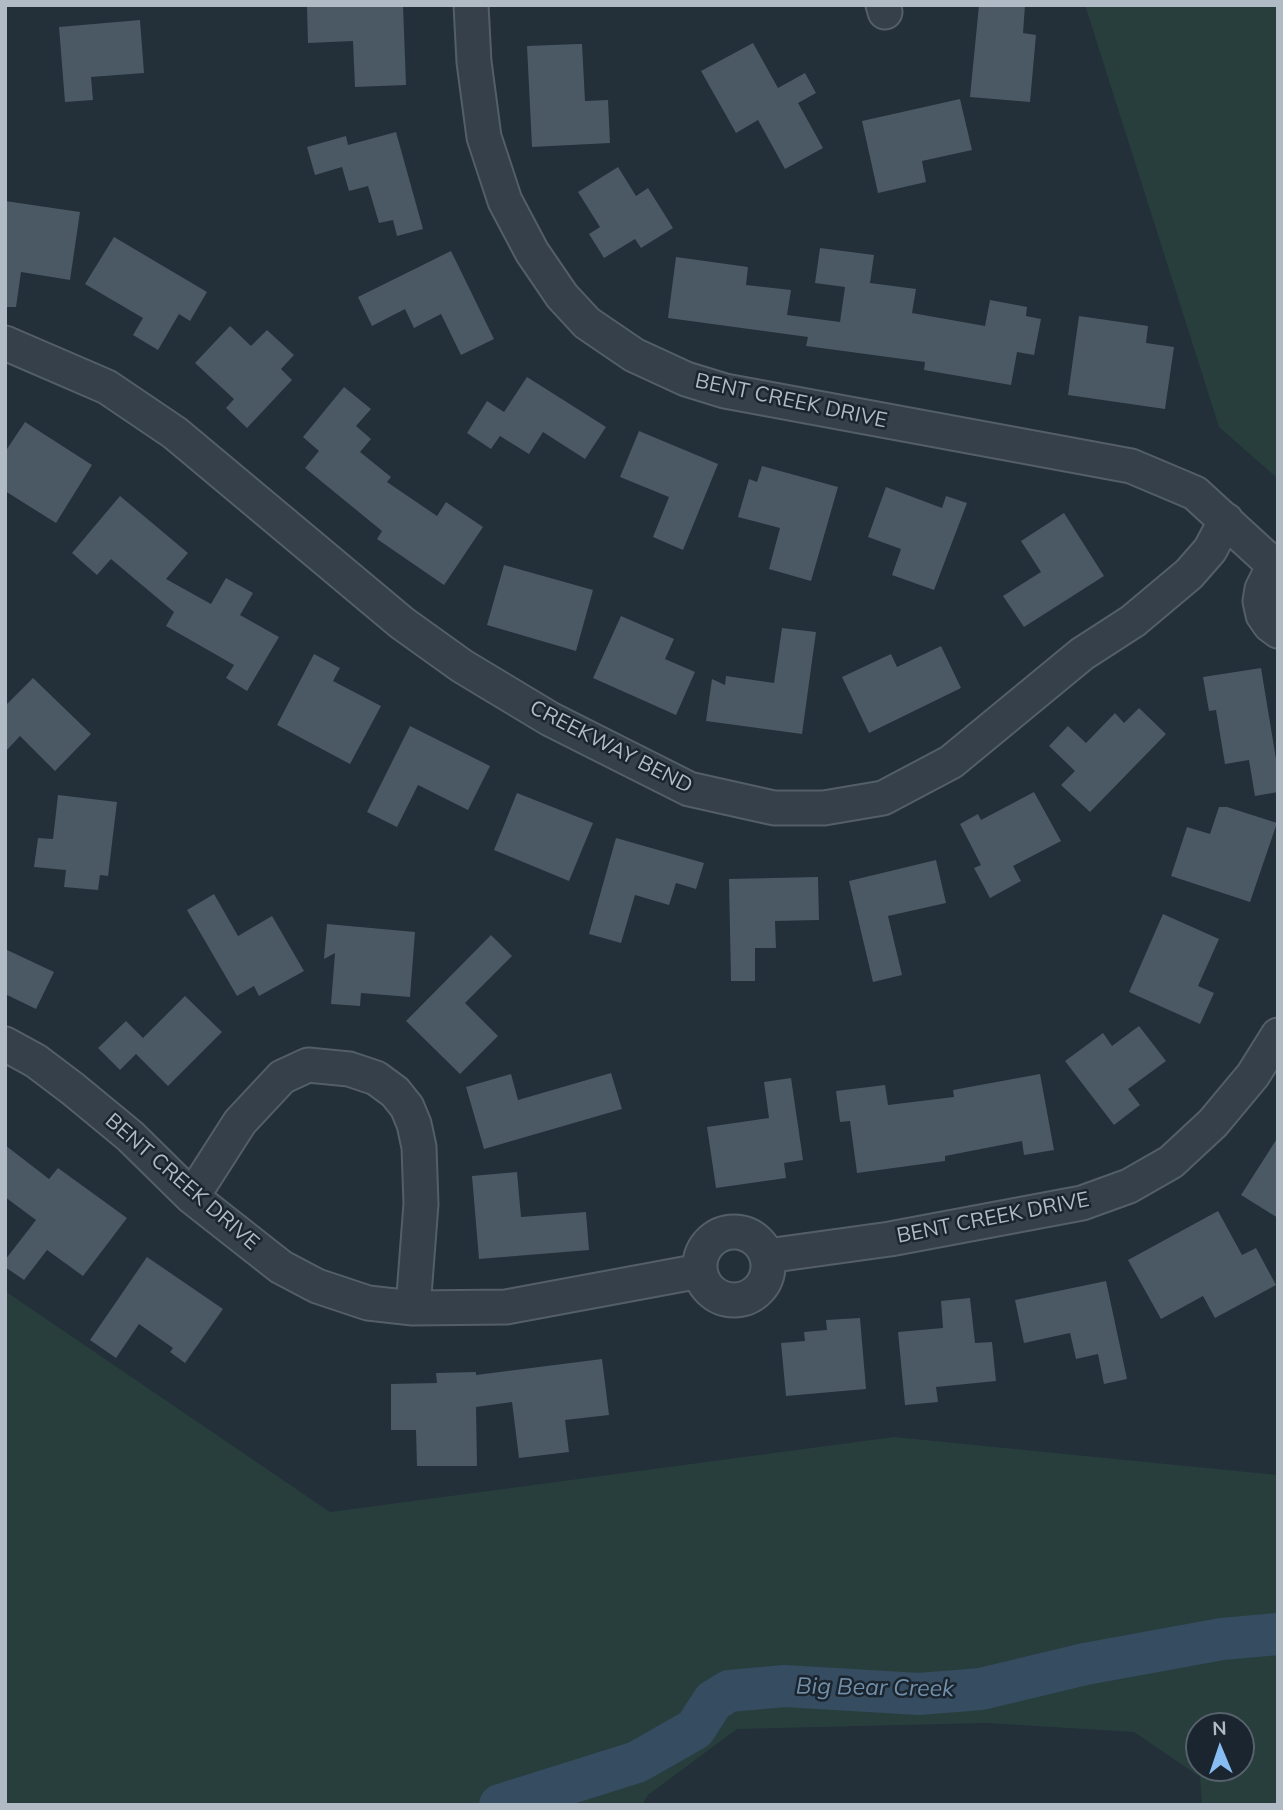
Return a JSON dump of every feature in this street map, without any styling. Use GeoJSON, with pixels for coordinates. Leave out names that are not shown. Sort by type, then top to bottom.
{"type":"FeatureCollection","features":[{"type":"Feature","properties":{"kind":"street","name":"BENT CREEK DRIVE"},"geometry":{"type":"LineString","coordinates":[[471,5],[474,61],[484,137],[505,201],[532,252],[562,296],[587,323],[634,355],[686,379],[725,391],[1131,466],[1195,493],[1278,569]]}},
{"type":"Feature","properties":{"kind":"street","name":"CREEKWAY BEND"},"geometry":{"type":"LineString","coordinates":[[5,343],[107,387],[175,433],[402,623],[462,666],[539,713],[689,789],[775,808],[824,808],[883,798],[951,762],[1082,654],[1132,621],[1189,574],[1210,551],[1226,520]]}},
{"type":"Feature","properties":{"kind":"street"},"geometry":{"type":"LineString","coordinates":[[1278,569],[1268,578],[1260,601],[1263,615],[1278,631]]}},
{"type":"Feature","properties":{"kind":"street","name":"BENT CREEK DRIVE"},"geometry":{"type":"LineString","coordinates":[[767,1256],[890,1239],[1082,1203],[1129,1186],[1171,1162],[1213,1123],[1253,1075],[1278,1035]]}},
{"type":"Feature","properties":{"kind":"street","name":"BENT CREEK DRIVE"},"geometry":{"type":"LineString","coordinates":[[5,1044],[36,1061],[130,1136],[192,1197],[281,1267],[317,1286],[368,1303],[413,1308],[506,1307],[700,1271]]}},
{"type":"Feature","properties":{"kind":"street"},"geometry":{"type":"LineString","coordinates":[[192,1197],[240,1122],[282,1077],[308,1065],[349,1069],[376,1079],[395,1093],[407,1107],[419,1147],[421,1204],[413,1308]]}},
{"type":"Feature","properties":{"kind":"street"},"geometry":{"type":"LineString","coordinates":[[725,1232],[743,1232],[754,1237],[767,1256],[767,1276],[761,1287],[752,1295],[741,1299],[722,1298],[711,1292],[700,1271],[701,1256],[706,1245],[725,1232]]}},
{"type":"Feature","properties":{"kind":"green space"},"geometry":{"type":"Polygon","coordinates":[[[1085,5],[1278,5],[1278,479],[1219,427],[1085,5]]]}},
{"type":"Feature","properties":{"kind":"green space"},"geometry":{"type":"Polygon","coordinates":[[[5,1291],[330,1512],[894,1437],[1278,1475],[1278,1805],[1202,1805],[1200,1782],[1255,1782],[1255,1712],[1185,1712],[1185,1767],[1134,1732],[986,1723],[737,1729],[648,1795],[642,1805],[5,1805],[5,1291]]]}},
{"type":"Feature","properties":{"kind":"building"},"geometry":{"type":"Polygon","coordinates":[[[403,5],[406,85],[355,87],[353,41],[308,43],[307,7],[403,5]]]}},
{"type":"Feature","properties":{"kind":"building"},"geometry":{"type":"Polygon","coordinates":[[[979,5],[1025,5],[1023,33],[1036,35],[1030,102],[970,97],[979,5]]]}},
{"type":"Feature","properties":{"kind":"building"},"geometry":{"type":"Polygon","coordinates":[[[140,20],[144,73],[91,77],[93,100],[65,102],[59,27],[140,20]]]}},
{"type":"Feature","properties":{"kind":"building"},"geometry":{"type":"Polygon","coordinates":[[[753,43],[778,88],[805,73],[816,93],[798,103],[823,148],[785,169],[758,120],[736,133],[701,71],[753,43]]]}},
{"type":"Feature","properties":{"kind":"building"},"geometry":{"type":"Polygon","coordinates":[[[582,44],[585,101],[608,100],[610,143],[532,147],[527,46],[582,44]]]}},
{"type":"Feature","properties":{"kind":"building"},"geometry":{"type":"Polygon","coordinates":[[[960,99],[972,150],[922,161],[926,182],[878,193],[862,121],[960,99]]]}},
{"type":"Feature","properties":{"kind":"building"},"geometry":{"type":"Polygon","coordinates":[[[396,132],[423,229],[397,236],[393,220],[379,223],[368,186],[349,191],[342,167],[315,175],[307,147],[346,136],[348,145],[396,132]]]}},
{"type":"Feature","properties":{"kind":"building"},"geometry":{"type":"Polygon","coordinates":[[[618,167],[636,196],[648,188],[673,228],[641,248],[635,239],[604,258],[589,234],[600,227],[578,192],[618,167]]]}},
{"type":"Feature","properties":{"kind":"building"},"geometry":{"type":"Polygon","coordinates":[[[5,201],[80,212],[70,280],[21,272],[16,307],[5,307],[5,201]]]}},
{"type":"Feature","properties":{"kind":"building"},"geometry":{"type":"Polygon","coordinates":[[[114,237],[207,292],[190,321],[179,314],[158,350],[133,335],[143,318],[85,284],[114,237]]]}},
{"type":"Feature","properties":{"kind":"building"},"geometry":{"type":"Polygon","coordinates":[[[820,248],[874,255],[870,283],[916,289],[912,313],[985,326],[990,300],[1027,307],[1026,316],[1041,319],[1034,355],[1017,352],[1011,385],[924,370],[925,362],[806,346],[808,337],[668,318],[676,257],[748,267],[746,285],[791,290],[787,315],[840,322],[845,287],[815,283],[820,248]]]}},
{"type":"Feature","properties":{"kind":"building"},"geometry":{"type":"Polygon","coordinates":[[[451,251],[494,339],[461,355],[441,314],[414,328],[405,309],[372,326],[358,297],[451,251]]]}},
{"type":"Feature","properties":{"kind":"building"},"geometry":{"type":"Polygon","coordinates":[[[1079,316],[1148,326],[1146,343],[1174,347],[1165,409],[1068,395],[1079,316]]]}},
{"type":"Feature","properties":{"kind":"building"},"geometry":{"type":"Polygon","coordinates":[[[230,326],[251,346],[267,330],[294,355],[281,369],[292,380],[247,428],[226,408],[234,399],[195,363],[230,326]]]}},
{"type":"Feature","properties":{"kind":"building"},"geometry":{"type":"Polygon","coordinates":[[[527,377],[606,427],[585,459],[543,432],[529,454],[500,436],[491,449],[467,433],[487,401],[504,412],[527,377]]]}},
{"type":"Feature","properties":{"kind":"building"},"geometry":{"type":"Polygon","coordinates":[[[344,387],[371,409],[356,426],[371,439],[360,452],[391,477],[387,482],[437,516],[446,502],[483,527],[444,585],[377,539],[382,531],[305,468],[319,451],[303,437],[344,387]]]}},
{"type":"Feature","properties":{"kind":"building"},"geometry":{"type":"Polygon","coordinates":[[[25,422],[92,465],[56,523],[5,491],[5,452],[25,422]]]}},
{"type":"Feature","properties":{"kind":"building"},"geometry":{"type":"Polygon","coordinates":[[[639,431],[718,464],[683,550],[653,537],[669,497],[620,477],[639,431]]]}},
{"type":"Feature","properties":{"kind":"building"},"geometry":{"type":"Polygon","coordinates":[[[762,466],[838,487],[811,581],[769,569],[780,528],[738,517],[749,479],[757,482],[762,466]]]}},
{"type":"Feature","properties":{"kind":"building"},"geometry":{"type":"Polygon","coordinates":[[[886,487],[942,508],[946,496],[967,503],[934,590],[892,575],[901,549],[868,537],[886,487]]]}},
{"type":"Feature","properties":{"kind":"building"},"geometry":{"type":"Polygon","coordinates":[[[120,496],[188,553],[166,579],[211,604],[226,578],[253,593],[240,615],[279,637],[247,691],[226,678],[234,665],[166,626],[174,612],[111,559],[97,575],[72,553],[120,496]]]}},
{"type":"Feature","properties":{"kind":"building"},"geometry":{"type":"Polygon","coordinates":[[[1064,513],[1104,576],[1024,627],[1003,596],[1041,572],[1021,541],[1064,513]]]}},
{"type":"Feature","properties":{"kind":"building"},"geometry":{"type":"Polygon","coordinates":[[[504,565],[593,590],[576,651],[487,625],[504,565]]]}},
{"type":"Feature","properties":{"kind":"building"},"geometry":{"type":"Polygon","coordinates":[[[621,616],[674,639],[665,659],[695,672],[676,715],[593,678],[621,616]]]}},
{"type":"Feature","properties":{"kind":"building"},"geometry":{"type":"Polygon","coordinates":[[[782,628],[816,632],[802,734],[706,721],[712,679],[725,685],[726,676],[774,683],[782,628]]]}},
{"type":"Feature","properties":{"kind":"building"},"geometry":{"type":"Polygon","coordinates":[[[941,646],[961,688],[869,733],[842,677],[891,654],[897,667],[941,646]]]}},
{"type":"Feature","properties":{"kind":"building"},"geometry":{"type":"Polygon","coordinates":[[[314,654],[340,668],[333,681],[381,706],[350,764],[277,725],[314,654]]]}},
{"type":"Feature","properties":{"kind":"building"},"geometry":{"type":"Polygon","coordinates":[[[1261,668],[1278,771],[1278,792],[1255,796],[1249,760],[1225,764],[1216,710],[1209,711],[1203,677],[1261,668]]]}},
{"type":"Feature","properties":{"kind":"building"},"geometry":{"type":"Polygon","coordinates":[[[33,678],[91,734],[55,771],[20,736],[5,752],[5,706],[33,678]]]}},
{"type":"Feature","properties":{"kind":"building"},"geometry":{"type":"Polygon","coordinates":[[[1139,708],[1166,734],[1090,812],[1061,785],[1075,771],[1049,746],[1068,726],[1086,743],[1115,713],[1124,723],[1139,708]]]}},
{"type":"Feature","properties":{"kind":"building"},"geometry":{"type":"Polygon","coordinates":[[[410,726],[490,766],[468,810],[418,785],[397,827],[367,812],[410,726]]]}},
{"type":"Feature","properties":{"kind":"building"},"geometry":{"type":"Polygon","coordinates":[[[1034,792],[1061,841],[1013,866],[1021,881],[990,898],[974,868],[981,865],[960,824],[978,814],[981,820],[1034,792]]]}},
{"type":"Feature","properties":{"kind":"building"},"geometry":{"type":"Polygon","coordinates":[[[517,793],[593,823],[569,881],[494,850],[517,793]]]}},
{"type":"Feature","properties":{"kind":"building"},"geometry":{"type":"Polygon","coordinates":[[[58,795],[117,802],[108,876],[100,875],[98,890],[64,887],[66,870],[34,867],[38,838],[53,839],[58,795]]]}},
{"type":"Feature","properties":{"kind":"building"},"geometry":{"type":"Polygon","coordinates":[[[1219,807],[1227,807],[1277,823],[1250,902],[1171,876],[1187,827],[1210,834],[1219,807]]]}},
{"type":"Feature","properties":{"kind":"building"},"geometry":{"type":"Polygon","coordinates":[[[616,838],[704,863],[696,889],[676,883],[669,905],[635,895],[621,943],[589,934],[616,838]]]}},
{"type":"Feature","properties":{"kind":"building"},"geometry":{"type":"Polygon","coordinates":[[[936,860],[946,903],[888,916],[902,975],[873,982],[849,881],[936,860]]]}},
{"type":"Feature","properties":{"kind":"building"},"geometry":{"type":"Polygon","coordinates":[[[818,877],[819,920],[775,921],[776,948],[755,948],[755,981],[731,981],[729,879],[818,877]]]}},
{"type":"Feature","properties":{"kind":"building"},"geometry":{"type":"Polygon","coordinates":[[[214,894],[238,936],[272,916],[304,971],[259,996],[254,986],[237,996],[187,910],[214,894]]]}},
{"type":"Feature","properties":{"kind":"building"},"geometry":{"type":"Polygon","coordinates":[[[1163,914],[1219,939],[1198,986],[1214,993],[1200,1024],[1129,992],[1163,914]]]}},
{"type":"Feature","properties":{"kind":"building"},"geometry":{"type":"Polygon","coordinates":[[[327,924],[415,932],[410,997],[361,993],[360,1006],[331,1004],[335,953],[324,959],[327,924]]]}},
{"type":"Feature","properties":{"kind":"building"},"geometry":{"type":"Polygon","coordinates":[[[491,935],[512,956],[465,1003],[498,1036],[460,1074],[406,1021],[491,935]]]}},
{"type":"Feature","properties":{"kind":"building"},"geometry":{"type":"Polygon","coordinates":[[[5,949],[54,972],[36,1009],[5,994],[5,949]]]}},
{"type":"Feature","properties":{"kind":"building"},"geometry":{"type":"Polygon","coordinates":[[[185,996],[222,1032],[168,1086],[136,1054],[120,1070],[98,1048],[126,1021],[143,1038],[185,996]]]}},
{"type":"Feature","properties":{"kind":"building"},"geometry":{"type":"Polygon","coordinates":[[[1139,1026],[1166,1061],[1128,1089],[1140,1105],[1114,1125],[1065,1061],[1103,1033],[1112,1046],[1139,1026]]]}},
{"type":"Feature","properties":{"kind":"building"},"geometry":{"type":"Polygon","coordinates":[[[611,1073],[622,1109],[484,1149],[466,1087],[511,1074],[518,1100],[611,1073]]]}},
{"type":"Feature","properties":{"kind":"building"},"geometry":{"type":"Polygon","coordinates":[[[1040,1074],[1054,1150],[1024,1155],[1022,1141],[945,1156],[945,1161],[857,1173],[850,1121],[840,1122],[836,1091],[885,1085],[888,1105],[954,1097],[953,1090],[1040,1074]]]}},
{"type":"Feature","properties":{"kind":"building"},"geometry":{"type":"Polygon","coordinates":[[[791,1078],[803,1160],[784,1163],[786,1178],[716,1188],[707,1127],[769,1118],[764,1082],[791,1078]]]}},
{"type":"Feature","properties":{"kind":"building"},"geometry":{"type":"Polygon","coordinates":[[[1278,1137],[1278,1218],[1241,1195],[1278,1137]]]}},
{"type":"Feature","properties":{"kind":"building"},"geometry":{"type":"Polygon","coordinates":[[[5,1145],[49,1179],[58,1168],[127,1218],[83,1276],[47,1250],[24,1280],[5,1267],[5,1260],[36,1220],[5,1197],[5,1145]]]}},
{"type":"Feature","properties":{"kind":"building"},"geometry":{"type":"Polygon","coordinates":[[[517,1172],[521,1217],[586,1212],[589,1250],[479,1259],[472,1176],[517,1172]]]}},
{"type":"Feature","properties":{"kind":"building"},"geometry":{"type":"Polygon","coordinates":[[[1218,1211],[1242,1255],[1256,1248],[1276,1285],[1215,1318],[1203,1296],[1161,1319],[1128,1260],[1218,1211]]]}},
{"type":"Feature","properties":{"kind":"building"},"geometry":{"type":"Polygon","coordinates":[[[147,1257],[223,1309],[185,1363],[170,1352],[173,1348],[139,1324],[116,1358],[90,1340],[147,1257]]]}},
{"type":"Feature","properties":{"kind":"building"},"geometry":{"type":"Polygon","coordinates":[[[1106,1281],[1127,1379],[1104,1384],[1098,1354],[1076,1359],[1070,1333],[1024,1343],[1015,1300],[1106,1281]]]}},
{"type":"Feature","properties":{"kind":"building"},"geometry":{"type":"Polygon","coordinates":[[[970,1298],[975,1343],[992,1342],[996,1381],[936,1387],[938,1402],[905,1405],[898,1332],[943,1328],[941,1301],[970,1298]]]}},
{"type":"Feature","properties":{"kind":"building"},"geometry":{"type":"Polygon","coordinates":[[[860,1318],[866,1389],[786,1396],[781,1343],[805,1341],[804,1332],[827,1330],[826,1320],[860,1318]]]}},
{"type":"Feature","properties":{"kind":"building"},"geometry":{"type":"Polygon","coordinates":[[[602,1359],[609,1415],[565,1420],[569,1452],[519,1458],[512,1402],[476,1407],[477,1466],[417,1466],[416,1430],[391,1430],[391,1384],[437,1383],[436,1373],[476,1372],[476,1375],[602,1359]]]}},
{"type":"Feature","properties":{"kind":"waterway","name":"Big Bear Creek"},"geometry":{"type":"LineString","coordinates":[[500,1805],[637,1762],[695,1729],[713,1701],[729,1691],[785,1686],[919,1694],[981,1689],[1085,1664],[1222,1639],[1278,1634]]}}]}
